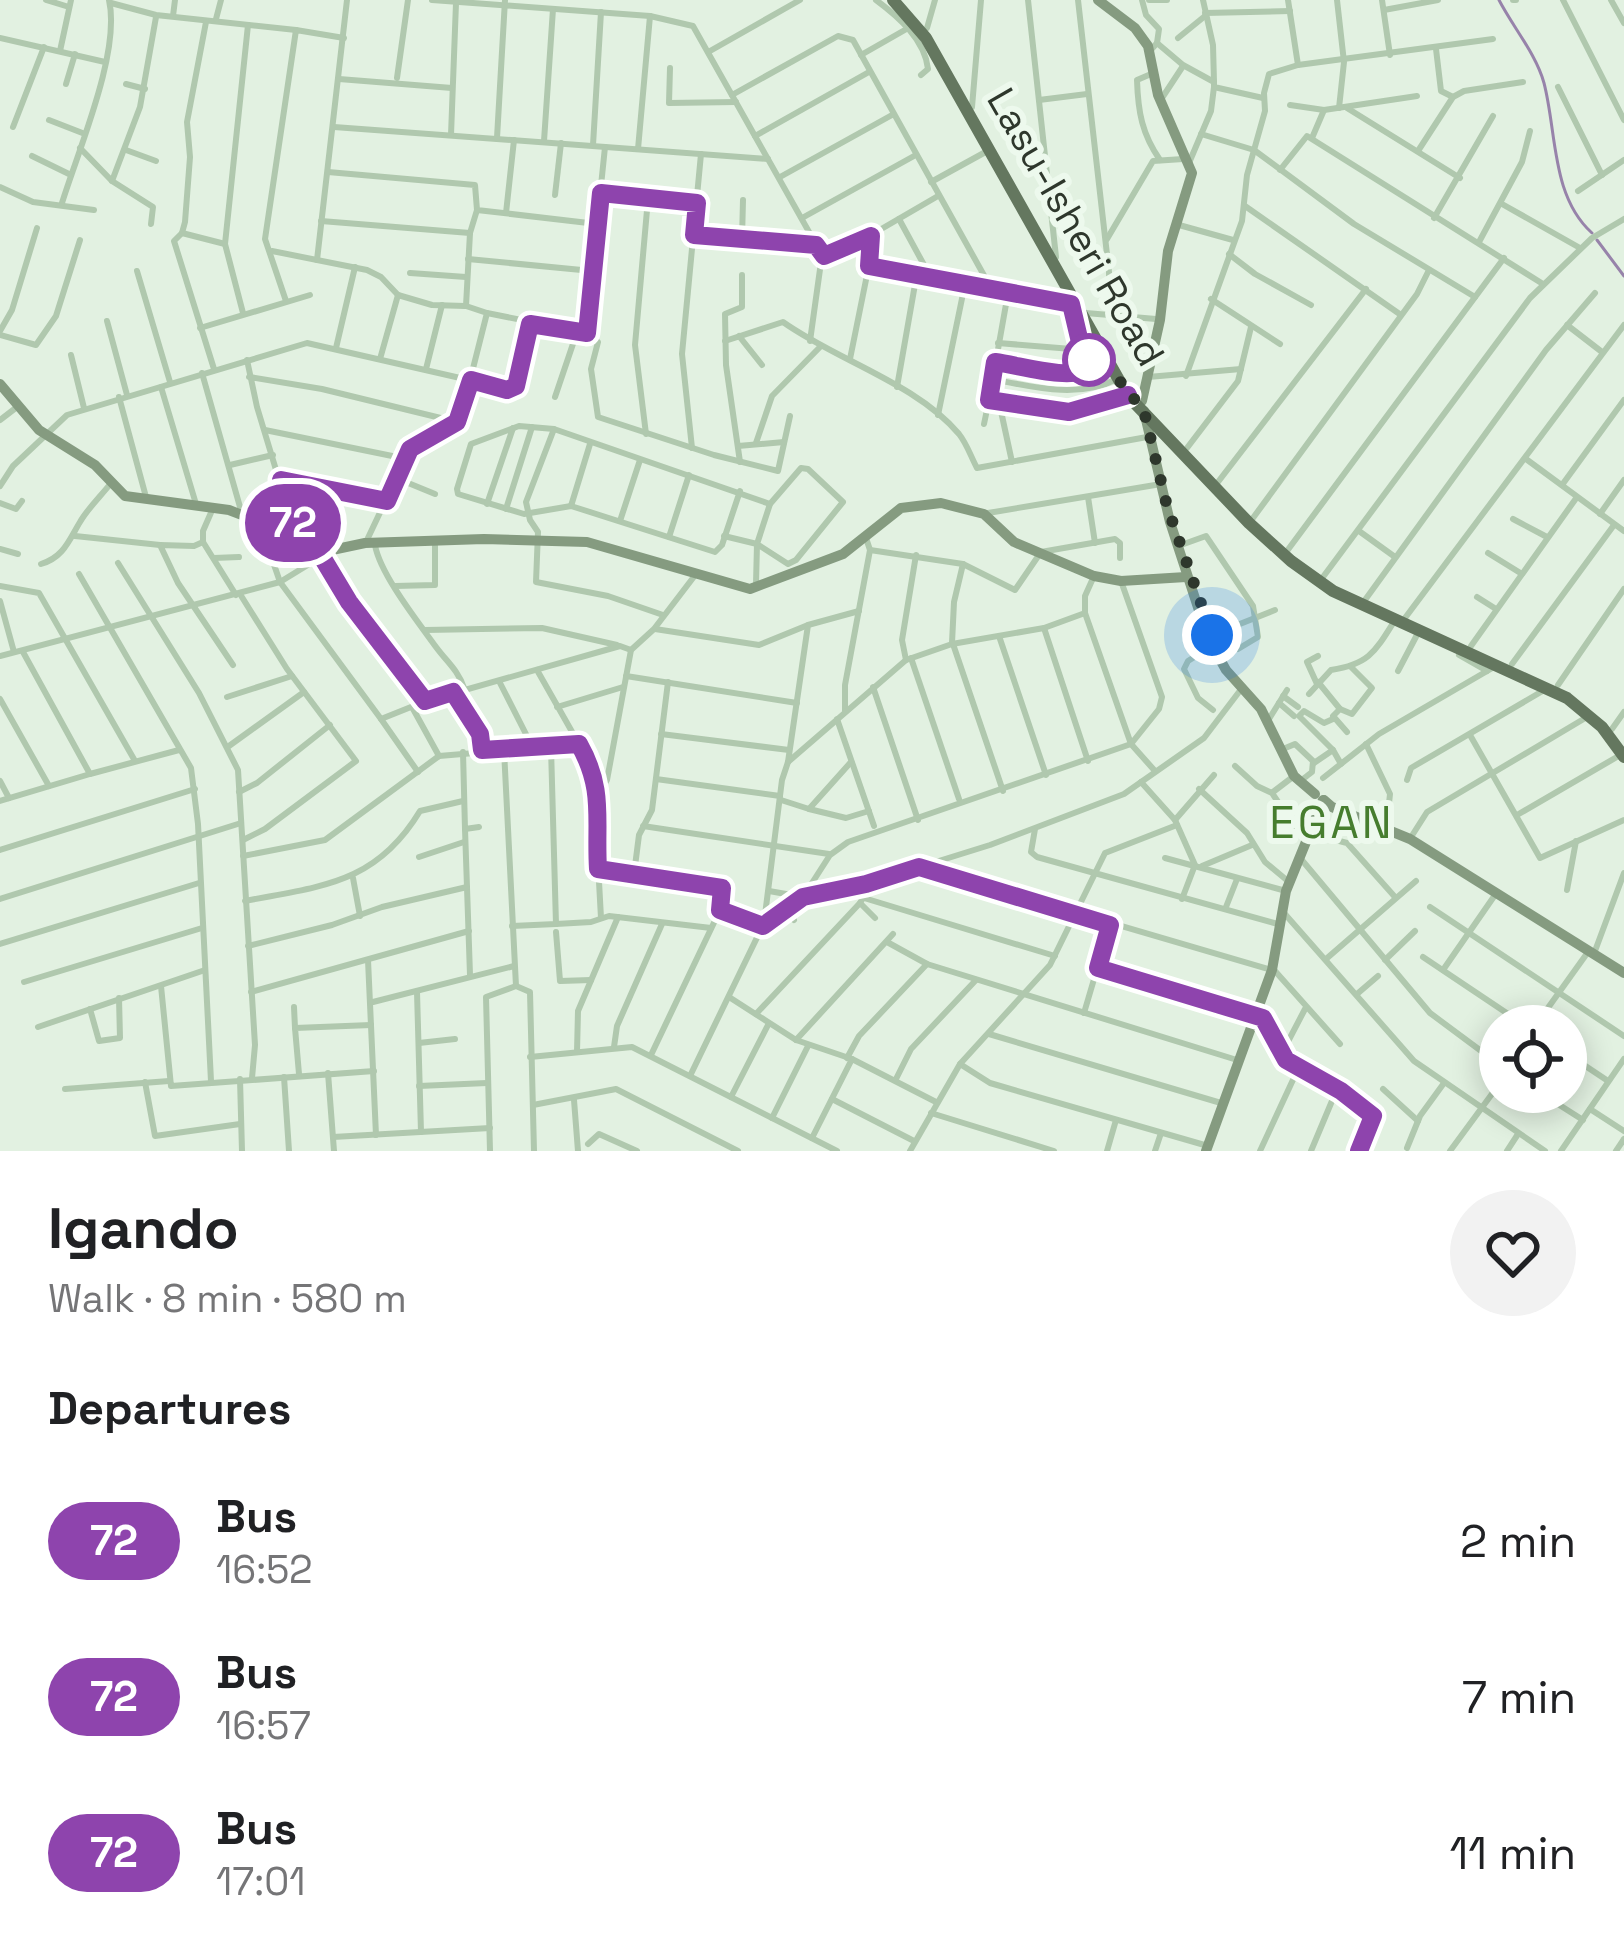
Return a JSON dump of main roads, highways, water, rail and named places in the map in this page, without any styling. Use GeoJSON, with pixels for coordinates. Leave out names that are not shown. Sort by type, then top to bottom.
{"type":"FeatureCollection","features":[{"type":"Feature","properties":{"kind":"main road","name":"Lasu-Isheri Road"},"geometry":{"type":"LineString","coordinates":[[893,0],[972,107],[1072,304],[1116,376],[1291,561],[1333,591],[1471,646],[1554,686],[1612,729],[1623,752]]}},
{"type":"Feature","properties":{"kind":"main road","name":"Lasu-Isheri Road"},"geometry":{"type":"LineString","coordinates":[[903,0],[1136,399]]}},
{"type":"Feature","properties":{"kind":"main road","name":"Lasu-Isheri Road"},"geometry":{"type":"LineString","coordinates":[[1180,446],[1286,551],[1323,577],[1492,668],[1554,686],[1623,752]]}},
{"type":"Feature","properties":{"kind":"waterway"},"geometry":{"type":"LineString","coordinates":[[1499,0],[1540,72],[1562,182],[1592,233]]}},
{"type":"Feature","properties":{"kind":"waterway"},"geometry":{"type":"LineString","coordinates":[[1597,240],[1624,276]]}},
{"type":"Feature","properties":{"kind":"district","name":"EGAN"},"geometry":{"type":"Point","coordinates":[1332,822]}}]}
